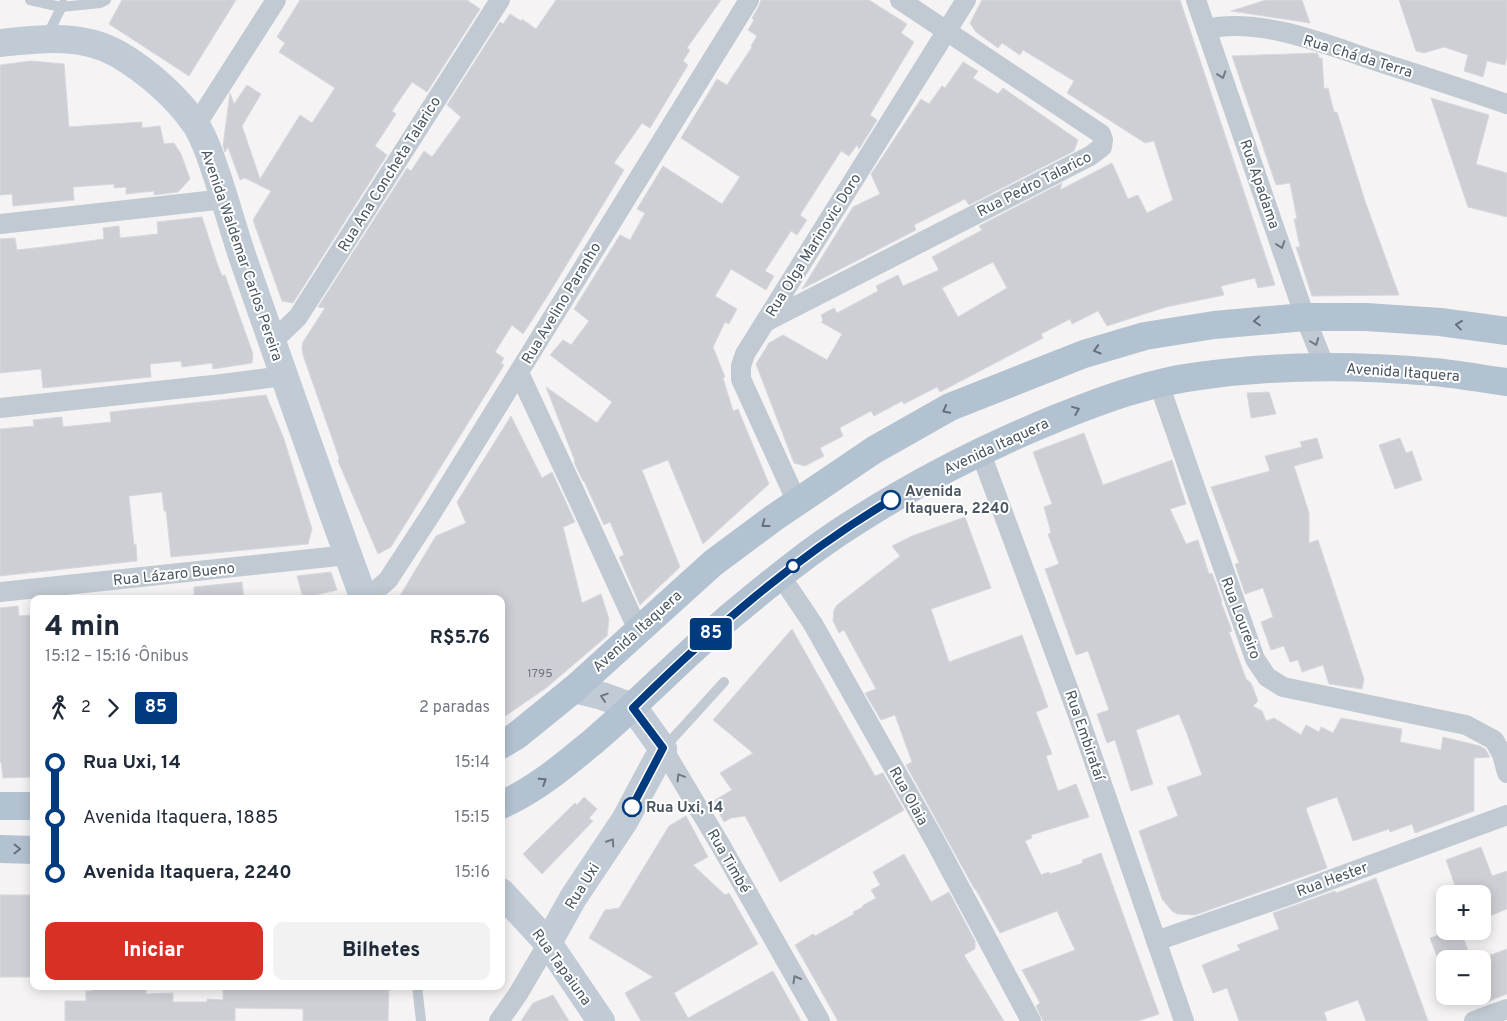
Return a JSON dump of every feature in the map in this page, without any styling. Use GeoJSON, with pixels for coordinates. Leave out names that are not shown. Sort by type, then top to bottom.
{"type":"FeatureCollection","features":[{"type":"Feature","properties":{"kind":"main road","name":"Avenida Itaquera"},"geometry":{"type":"LineString","coordinates":[[505,743],[516,736],[574,689],[713,563],[797,502],[874,450],[950,407],[1084,354],[1145,336],[1214,324],[1305,317],[1366,317],[1440,322],[1507,331]]}},
{"type":"Feature","properties":{"kind":"main road","name":"Avenida Itaquera"},"geometry":{"type":"LineString","coordinates":[[505,803],[558,772],[633,708],[692,650],[780,575],[857,520],[932,476],[1030,429],[1098,401],[1159,384],[1197,376],[1266,369],[1324,367],[1436,372],[1507,382]]}},
{"type":"Feature","properties":{"kind":"main road"},"geometry":{"type":"LineString","coordinates":[[0,806],[30,806]]}},
{"type":"Feature","properties":{"kind":"main road"},"geometry":{"type":"LineString","coordinates":[[0,849],[30,850]]}},
{"type":"Feature","properties":{"kind":"street"},"geometry":{"type":"LineString","coordinates":[[196,125],[276,0]]}},
{"type":"Feature","properties":{"kind":"street","name":"Rua Ana Concheta Talarico"},"geometry":{"type":"LineString","coordinates":[[272,342],[298,317],[500,0]]}},
{"type":"Feature","properties":{"kind":"street","name":"Rua Avelino Paranho"},"geometry":{"type":"LineString","coordinates":[[370,595],[388,580],[431,514],[749,0]]}},
{"type":"Feature","properties":{"kind":"street","name":"Rua Pedro Talarico"},"geometry":{"type":"LineString","coordinates":[[765,322],[1090,156],[1102,147],[1103,140],[1101,134],[900,0]]}},
{"type":"Feature","properties":{"kind":"street","name":"Rua Olga Marinovic Doro"},"geometry":{"type":"LineString","coordinates":[[797,502],[741,379],[741,366],[745,354],[966,0]]}},
{"type":"Feature","properties":{"kind":"street","name":"Rua Apadama"},"geometry":{"type":"LineString","coordinates":[[1196,0],[1324,367]]}},
{"type":"Feature","properties":{"kind":"street","name":"Rua Chá da Terra"},"geometry":{"type":"LineString","coordinates":[[1206,28],[1236,26],[1270,29],[1326,44],[1507,104]]}},
{"type":"Feature","properties":{"kind":"street","name":"Avenida Waldemar Carlos Pereira"},"geometry":{"type":"LineString","coordinates":[[0,44],[46,38],[90,42],[118,54],[149,76],[196,125],[208,149],[243,261],[283,376],[363,595]]}},
{"type":"Feature","properties":{"kind":"street"},"geometry":{"type":"LineString","coordinates":[[0,224],[225,199]]}},
{"type":"Feature","properties":{"kind":"street"},"geometry":{"type":"LineString","coordinates":[[518,374],[638,630]]}},
{"type":"Feature","properties":{"kind":"street"},"geometry":{"type":"LineString","coordinates":[[0,408],[283,376]]}},
{"type":"Feature","properties":{"kind":"street","name":"Rua Loureiro"},"geometry":{"type":"LineString","coordinates":[[1159,384],[1255,659],[1267,677],[1283,687],[1466,725],[1494,740],[1502,754],[1507,774]]}},
{"type":"Feature","properties":{"kind":"street","name":"Rua Embirataí"},"geometry":{"type":"LineString","coordinates":[[980,452],[1078,715],[1184,1021]]}},
{"type":"Feature","properties":{"kind":"street","name":"Rua Lázaro Bueno"},"geometry":{"type":"LineString","coordinates":[[0,592],[348,555]]}},
{"type":"Feature","properties":{"kind":"street","name":"Rua Olaia"},"geometry":{"type":"LineString","coordinates":[[780,575],[814,624],[935,841],[1031,1021]]}},
{"type":"Feature","properties":{"kind":"street"},"geometry":{"type":"LineString","coordinates":[[574,689],[602,696],[633,708]]}},
{"type":"Feature","properties":{"kind":"street","name":"Rua Timbé"},"geometry":{"type":"LineString","coordinates":[[633,708],[663,748],[726,854],[820,1021]]}},
{"type":"Feature","properties":{"kind":"street","name":"Rua Uxi"},"geometry":{"type":"LineString","coordinates":[[499,1021],[518,994],[573,898],[625,820],[663,748]]}},
{"type":"Feature","properties":{"kind":"street","name":"Rua Hester"},"geometry":{"type":"LineString","coordinates":[[1156,941],[1507,815]]}},
{"type":"Feature","properties":{"kind":"street","name":"Rua Tapaiuna"},"geometry":{"type":"LineString","coordinates":[[505,896],[548,942],[601,1021]]}},
{"type":"Feature","properties":{"kind":"street"},"geometry":{"type":"LineString","coordinates":[[1474,1021],[1507,1009]]}},
{"type":"Feature","properties":{"kind":"lane"},"geometry":{"type":"LineString","coordinates":[[30,0],[63,4],[100,3],[106,0]]}},
{"type":"Feature","properties":{"kind":"lane"},"geometry":{"type":"LineString","coordinates":[[46,38],[63,4]]}},
{"type":"Feature","properties":{"kind":"lane"},"geometry":{"type":"LineString","coordinates":[[663,748],[724,682]]}},
{"type":"Feature","properties":{"kind":"lane"},"geometry":{"type":"LineString","coordinates":[[417,990],[421,1021]]}},
{"type":"Feature","properties":{"kind":"building"},"geometry":{"type":"Polygon","coordinates":[[[122,0],[236,0],[189,76],[109,24],[122,0]]]}},
{"type":"Feature","properties":{"kind":"building"},"geometry":{"type":"Polygon","coordinates":[[[300,0],[467,0],[480,9],[427,92],[412,82],[392,111],[396,114],[375,146],[387,155],[293,303],[282,301],[253,220],[271,191],[245,178],[240,180],[228,147],[225,152],[223,146],[230,93],[234,104],[247,85],[261,94],[242,126],[260,179],[300,115],[312,123],[335,88],[279,52],[285,43],[277,37],[300,0]]]}},
{"type":"Feature","properties":{"kind":"building"},"geometry":{"type":"Polygon","coordinates":[[[556,0],[721,0],[687,48],[690,50],[683,61],[688,65],[650,128],[642,123],[614,163],[624,170],[550,292],[523,334],[512,325],[495,352],[504,358],[501,363],[504,365],[391,547],[378,554],[338,461],[339,458],[303,355],[303,342],[325,308],[318,307],[407,168],[411,171],[424,151],[432,157],[461,117],[447,105],[500,22],[503,24],[510,14],[521,21],[522,19],[536,29],[556,0]]]}},
{"type":"Feature","properties":{"kind":"building"},"geometry":{"type":"Polygon","coordinates":[[[761,0],[869,0],[907,24],[901,33],[914,42],[870,115],[877,120],[859,149],[857,145],[849,156],[841,151],[800,215],[807,220],[797,235],[791,231],[765,271],[774,276],[766,290],[731,269],[715,296],[737,309],[729,324],[725,322],[713,347],[725,377],[723,378],[733,411],[738,409],[769,484],[703,544],[668,460],[642,470],[680,567],[640,605],[619,557],[624,555],[610,522],[604,525],[583,481],[546,387],[597,423],[612,402],[550,355],[563,340],[571,345],[589,321],[574,309],[620,235],[630,240],[645,213],[637,209],[663,166],[722,204],[740,177],[681,138],[717,79],[727,85],[752,47],[757,36],[748,30],[754,20],[752,18],[761,0]]]}},
{"type":"Feature","properties":{"kind":"building"},"geometry":{"type":"Polygon","coordinates":[[[982,0],[1180,0],[1275,285],[1258,288],[1255,278],[1221,286],[1224,295],[1166,307],[1107,326],[1098,311],[1072,324],[1070,319],[1041,334],[1043,338],[940,392],[937,387],[904,404],[902,401],[874,416],[871,411],[841,427],[843,436],[820,448],[824,456],[805,466],[794,463],[756,364],[769,343],[783,335],[827,360],[842,334],[821,322],[823,321],[821,315],[834,308],[837,313],[878,291],[876,286],[898,275],[903,286],[939,270],[932,257],[982,230],[979,226],[1062,183],[1060,190],[1112,163],[1128,199],[1138,195],[1147,213],[1173,200],[1154,141],[1145,143],[1067,93],[1074,81],[1023,50],[1020,55],[1002,43],[998,48],[976,32],[970,23],[982,0]],[[993,262],[942,288],[958,317],[1007,288],[993,262]]]}},
{"type":"Feature","properties":{"kind":"building"},"geometry":{"type":"Polygon","coordinates":[[[1266,0],[1302,0],[1310,23],[1231,11],[1266,0]]]}},
{"type":"Feature","properties":{"kind":"building"},"geometry":{"type":"Polygon","coordinates":[[[1399,0],[1507,0],[1507,56],[1505,65],[1487,61],[1483,77],[1464,71],[1468,55],[1444,47],[1424,53],[1416,51],[1399,0]]]}},
{"type":"Feature","properties":{"kind":"building"},"geometry":{"type":"Polygon","coordinates":[[[1317,53],[1319,58],[1322,58],[1324,89],[1328,88],[1334,112],[1337,112],[1365,201],[1399,295],[1312,296],[1296,247],[1300,247],[1294,219],[1297,219],[1290,183],[1276,185],[1232,56],[1317,53]]]}},
{"type":"Feature","properties":{"kind":"building"},"geometry":{"type":"Polygon","coordinates":[[[31,61],[64,64],[69,127],[142,122],[142,128],[160,126],[164,144],[174,143],[181,154],[190,179],[178,192],[154,195],[154,191],[126,194],[126,187],[114,188],[114,184],[73,187],[74,200],[13,206],[12,194],[0,195],[0,65],[31,61]]]}},
{"type":"Feature","properties":{"kind":"building"},"geometry":{"type":"Polygon","coordinates":[[[963,62],[978,71],[973,78],[998,94],[1003,88],[1078,140],[1074,151],[969,205],[965,199],[914,225],[916,230],[802,289],[853,207],[880,194],[871,174],[921,99],[929,104],[942,86],[945,88],[963,62]]]}},
{"type":"Feature","properties":{"kind":"building"},"geometry":{"type":"Polygon","coordinates":[[[1431,98],[1489,115],[1476,164],[1507,173],[1507,217],[1468,207],[1431,98]]]}},
{"type":"Feature","properties":{"kind":"building"},"geometry":{"type":"Polygon","coordinates":[[[202,217],[217,263],[222,276],[225,275],[253,354],[252,363],[213,369],[212,363],[182,367],[181,361],[150,364],[151,377],[43,388],[41,369],[0,373],[0,239],[15,238],[17,250],[104,239],[103,228],[119,226],[120,238],[158,234],[157,222],[202,217]]]}},
{"type":"Feature","properties":{"kind":"building"},"geometry":{"type":"Polygon","coordinates":[[[1269,392],[1276,414],[1251,418],[1247,393],[1269,392]]]}},
{"type":"Feature","properties":{"kind":"building"},"geometry":{"type":"Polygon","coordinates":[[[266,395],[284,439],[312,529],[308,544],[171,557],[162,492],[129,496],[137,561],[0,576],[0,429],[34,426],[33,420],[62,417],[63,427],[111,422],[110,412],[266,395]]]}},
{"type":"Feature","properties":{"kind":"building"},"geometry":{"type":"Polygon","coordinates":[[[511,416],[542,478],[552,472],[575,522],[563,527],[582,603],[601,594],[609,619],[607,636],[546,688],[505,716],[505,595],[400,595],[436,536],[466,523],[457,502],[511,416]]]}},
{"type":"Feature","properties":{"kind":"building"},"geometry":{"type":"Polygon","coordinates":[[[1084,433],[1103,485],[1172,460],[1186,504],[1170,509],[1186,544],[1198,540],[1209,574],[1212,573],[1222,601],[1232,631],[1229,632],[1246,679],[1251,683],[1258,701],[1253,706],[1262,711],[1266,721],[1274,718],[1301,735],[1306,725],[1319,732],[1321,727],[1333,733],[1341,718],[1402,729],[1400,742],[1441,750],[1443,737],[1480,746],[1485,749],[1490,757],[1474,758],[1474,811],[1415,833],[1412,824],[1390,832],[1389,829],[1353,841],[1337,797],[1306,809],[1327,868],[1195,915],[1177,914],[1172,911],[1162,899],[1139,831],[1178,816],[1167,787],[1202,775],[1186,731],[1179,714],[1136,730],[1153,784],[1131,791],[1115,740],[1107,743],[1097,714],[1109,710],[1088,651],[1076,655],[1045,569],[1059,564],[1048,534],[1051,533],[1044,507],[1052,504],[1033,452],[1084,433]]]}},
{"type":"Feature","properties":{"kind":"building"},"geometry":{"type":"Polygon","coordinates":[[[1317,438],[1323,458],[1294,466],[1309,513],[1309,543],[1318,540],[1364,679],[1362,689],[1329,684],[1323,665],[1302,672],[1298,660],[1290,662],[1284,646],[1271,650],[1261,622],[1273,617],[1263,588],[1245,594],[1235,564],[1239,563],[1211,487],[1270,471],[1265,456],[1302,447],[1300,442],[1317,438]]]}},
{"type":"Feature","properties":{"kind":"building"},"geometry":{"type":"Polygon","coordinates":[[[1400,438],[1406,453],[1412,451],[1422,480],[1395,489],[1379,445],[1400,438]]]}},
{"type":"Feature","properties":{"kind":"building"},"geometry":{"type":"Polygon","coordinates":[[[965,517],[991,588],[931,609],[949,662],[1022,635],[1048,707],[1036,712],[1052,754],[1046,756],[1058,791],[1076,784],[1089,817],[1031,835],[1032,838],[1025,841],[1041,875],[1049,872],[1050,874],[1083,863],[1082,860],[1101,853],[1159,1014],[1138,1021],[1043,1021],[1036,1006],[1040,1003],[1022,970],[1075,950],[1057,911],[1000,933],[906,765],[912,762],[895,715],[881,720],[865,693],[876,689],[844,630],[839,633],[833,621],[834,610],[837,605],[900,556],[892,546],[912,536],[965,517]]]}},
{"type":"Feature","properties":{"kind":"building"},"geometry":{"type":"Polygon","coordinates":[[[331,572],[337,590],[316,595],[302,595],[297,576],[331,572]]]}},
{"type":"Feature","properties":{"kind":"building"},"geometry":{"type":"Polygon","coordinates":[[[242,582],[244,595],[194,595],[194,587],[242,582]]]}},
{"type":"Feature","properties":{"kind":"building"},"geometry":{"type":"Polygon","coordinates":[[[18,606],[19,616],[30,615],[30,777],[3,778],[0,762],[0,608],[18,606]]]}},
{"type":"Feature","properties":{"kind":"building"},"geometry":{"type":"Polygon","coordinates":[[[792,629],[875,776],[883,773],[904,810],[780,882],[745,816],[731,818],[724,822],[715,806],[715,800],[732,790],[720,773],[753,753],[713,720],[792,629]]]}},
{"type":"Feature","properties":{"kind":"building"},"geometry":{"type":"Polygon","coordinates":[[[584,797],[597,809],[589,818],[593,821],[542,874],[523,854],[575,803],[577,805],[584,797]]]}},
{"type":"Feature","properties":{"kind":"building"},"geometry":{"type":"Polygon","coordinates":[[[686,816],[708,857],[693,865],[725,895],[729,893],[758,944],[674,993],[688,1018],[773,971],[801,1021],[641,1021],[625,993],[653,977],[589,938],[605,910],[619,908],[669,826],[686,816]]]}},
{"type":"Feature","properties":{"kind":"building"},"geometry":{"type":"Polygon","coordinates":[[[1481,847],[1492,876],[1507,871],[1507,909],[1491,915],[1491,885],[1455,885],[1446,860],[1481,847]]]}},
{"type":"Feature","properties":{"kind":"building"},"geometry":{"type":"Polygon","coordinates":[[[904,854],[931,902],[949,892],[975,941],[975,949],[964,955],[1004,1021],[838,1021],[795,945],[854,914],[853,912],[876,898],[871,890],[880,885],[873,872],[904,854]]]}},
{"type":"Feature","properties":{"kind":"building"},"geometry":{"type":"Polygon","coordinates":[[[1376,878],[1428,1021],[1366,1021],[1358,1000],[1324,1012],[1327,1021],[1239,1021],[1227,988],[1213,993],[1202,965],[1240,950],[1237,945],[1279,929],[1273,913],[1376,878]]]}},
{"type":"Feature","properties":{"kind":"building"},"geometry":{"type":"Polygon","coordinates":[[[0,895],[30,895],[30,977],[0,977],[0,895]]]}},
{"type":"Feature","properties":{"kind":"building"},"geometry":{"type":"Polygon","coordinates":[[[1436,936],[1436,940],[1464,940],[1468,950],[1436,950],[1436,954],[1430,938],[1436,936]]]}},
{"type":"Feature","properties":{"kind":"building"},"geometry":{"type":"Polygon","coordinates":[[[1507,949],[1507,994],[1491,1000],[1491,955],[1507,949]]]}},
{"type":"Feature","properties":{"kind":"building"},"geometry":{"type":"Polygon","coordinates":[[[146,990],[146,994],[173,993],[173,1002],[207,1002],[207,999],[223,1000],[223,990],[389,990],[388,1021],[303,1021],[303,1009],[235,1008],[235,1021],[65,1021],[65,1001],[86,1001],[86,991],[146,990]]]}},
{"type":"Feature","properties":{"kind":"building"},"geometry":{"type":"Polygon","coordinates":[[[553,995],[569,1021],[521,1021],[533,1003],[553,995]]]}},
{"type":"Feature","properties":{"kind":"bus line","name":"85"},"geometry":{"type":"LineString","coordinates":[[632,807],[663,748],[633,708],[692,650],[780,575],[857,520],[891,500]]}},
{"type":"Feature","properties":{"kind":"place","name":"Avenida Itaquera, 2240"},"geometry":{"type":"Point","coordinates":[891,500]}},
{"type":"Feature","properties":{"kind":"place","name":"Rua Uxi, 14"},"geometry":{"type":"Point","coordinates":[632,807]}}]}
